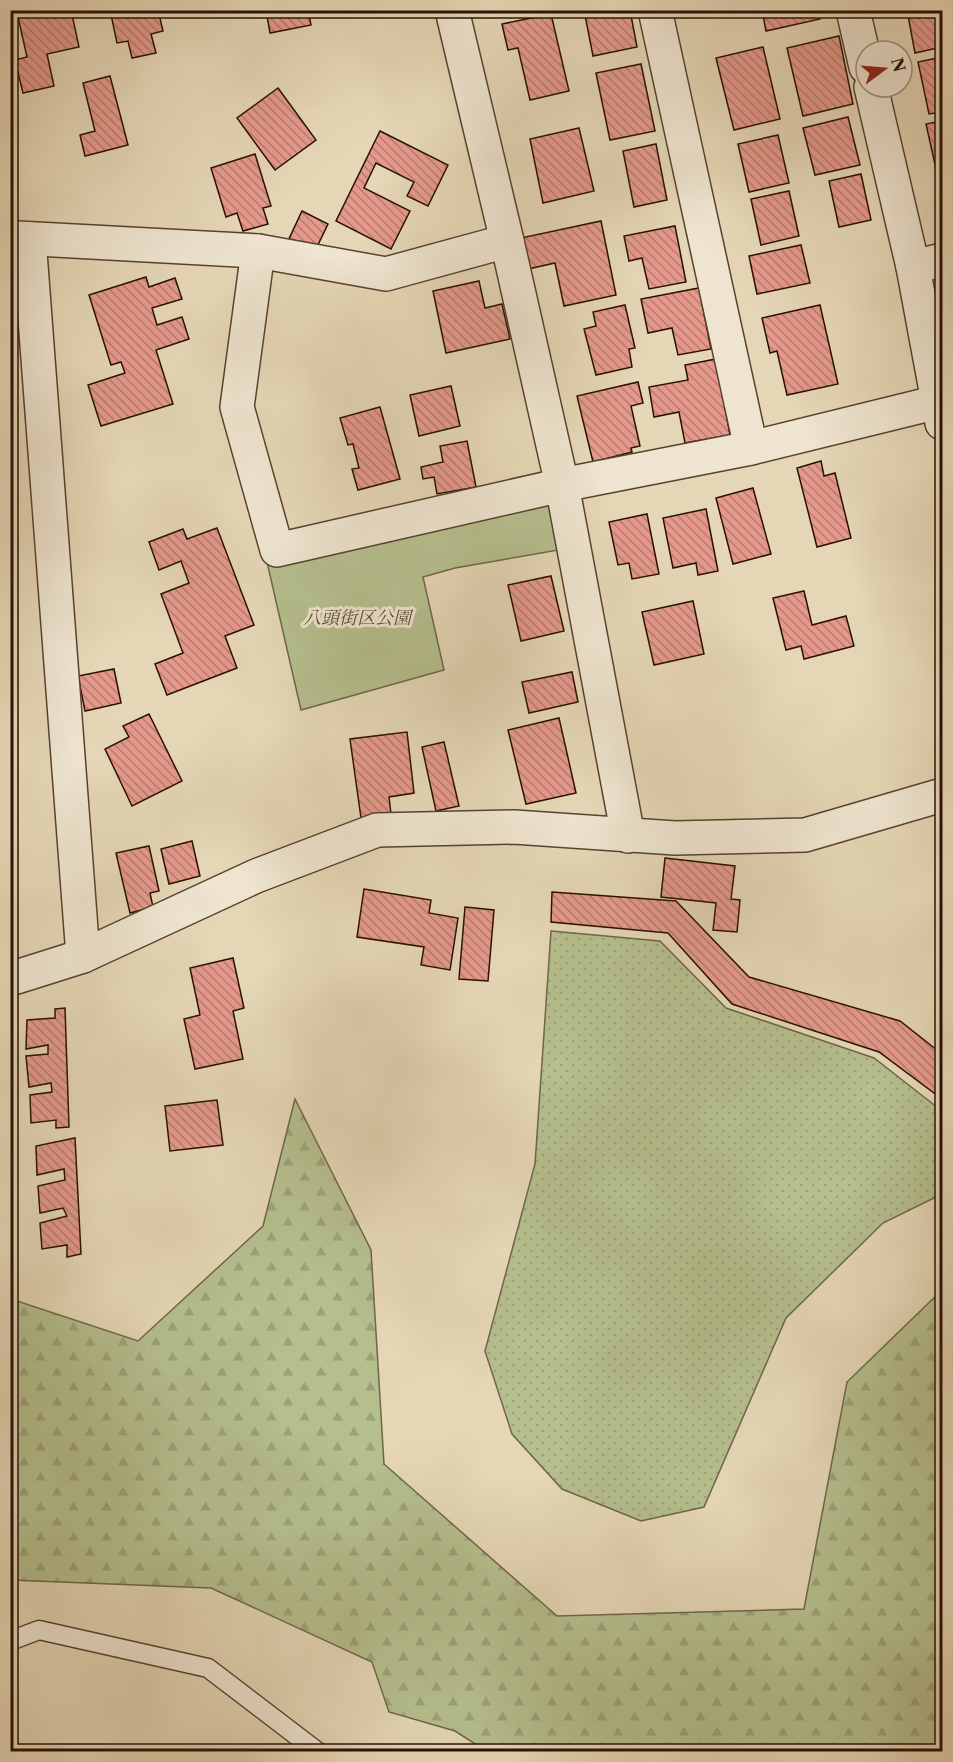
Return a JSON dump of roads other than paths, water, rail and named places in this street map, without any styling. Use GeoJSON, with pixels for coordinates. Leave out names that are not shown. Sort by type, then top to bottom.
{"type":"FeatureCollection","features":[{"type":"Feature","properties":{"kind":"street"},"geometry":{"type":"LineString","coordinates":[[452,10],[562,485],[628,836]]}},
{"type":"Feature","properties":{"kind":"street"},"geometry":{"type":"LineString","coordinates":[[655,10],[751,448]]}},
{"type":"Feature","properties":{"kind":"street"},"geometry":{"type":"LineString","coordinates":[[853,10],[860,39]]}},
{"type":"Feature","properties":{"kind":"street"},"geometry":{"type":"LineString","coordinates":[[258,251],[237,407],[277,550],[562,485],[940,413],[928,263],[875,99]]}},
{"type":"Feature","properties":{"kind":"street"},"geometry":{"type":"LineString","coordinates":[[19,231],[258,251],[386,274],[507,241]]}},
{"type":"Feature","properties":{"kind":"street"},"geometry":{"type":"LineString","coordinates":[[10,285],[19,231]]}},
{"type":"Feature","properties":{"kind":"street"},"geometry":{"type":"LineString","coordinates":[[19,231],[83,956]]}},
{"type":"Feature","properties":{"kind":"street"},"geometry":{"type":"LineString","coordinates":[[10,979],[83,956],[256,876],[377,830],[514,827],[675,838],[805,835],[942,795]]}},
{"type":"Feature","properties":{"kind":"lane"},"geometry":{"type":"LineString","coordinates":[[10,1641],[39,1630],[208,1668],[318,1752]]}},
{"type":"Feature","properties":{"kind":"park label","name":"八頭街区公園"},"geometry":{"type":"Point","coordinates":[357,618]}}]}
